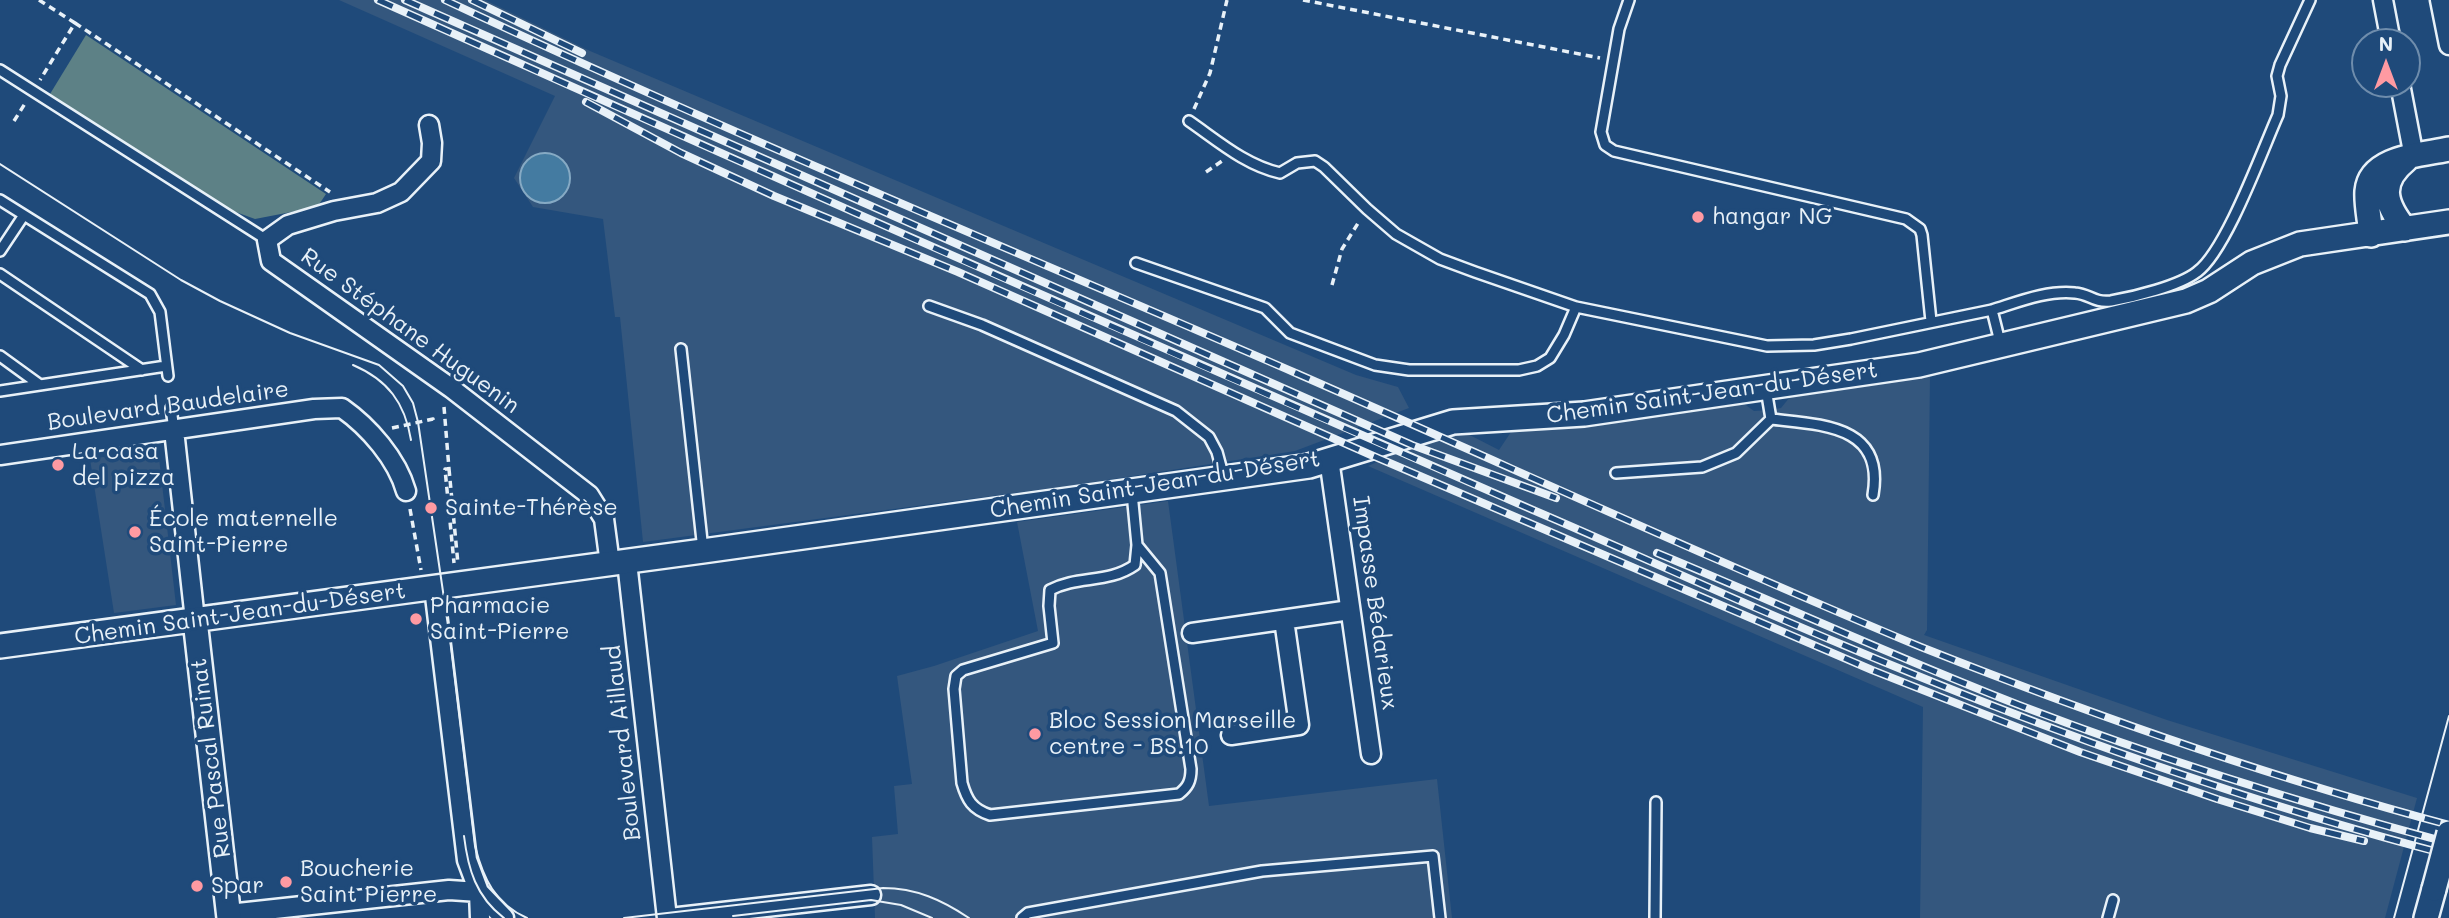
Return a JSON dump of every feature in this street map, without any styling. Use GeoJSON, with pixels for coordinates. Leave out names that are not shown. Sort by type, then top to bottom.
{"type":"FeatureCollection","features":[{"type":"Feature","properties":{"kind":"street"},"geometry":{"type":"LineString","coordinates":[[2383,0],[2389,28]]}},
{"type":"Feature","properties":{"kind":"street"},"geometry":{"type":"LineString","coordinates":[[2440,0],[2449,45]]}},
{"type":"Feature","properties":{"kind":"street"},"geometry":{"type":"LineString","coordinates":[[2402,98],[2412,158]]}},
{"type":"Feature","properties":{"kind":"street","name":"Rue Stéphane Huguenin"},"geometry":{"type":"LineString","coordinates":[[429,125],[431,161],[401,192],[377,203],[288,225],[267,240],[271,261],[451,388],[589,495],[604,519],[618,563]]}},
{"type":"Feature","properties":{"kind":"street"},"geometry":{"type":"LineString","coordinates":[[2371,235],[2367,191],[2378,169],[2388,163],[2449,149]]}},
{"type":"Feature","properties":{"kind":"street"},"geometry":{"type":"LineString","coordinates":[[2405,229],[2390,207],[2387,185],[2398,167],[2412,158]]}},
{"type":"Feature","properties":{"kind":"street","name":"Chemin Saint-Jean-du-Désert"},"geometry":{"type":"LineString","coordinates":[[0,646],[430,589],[458,573],[618,563],[1309,466],[1453,422],[1584,414],[1919,365],[2186,301],[2209,291],[2252,263],[2300,244],[2449,222]]}},
{"type":"Feature","properties":{"kind":"street","name":"Boulevard Baudelaire"},"geometry":{"type":"LineString","coordinates":[[0,454],[314,409],[342,408],[358,419],[369,432]]}},
{"type":"Feature","properties":{"kind":"street","name":"Rue Pascal Ruinat"},"geometry":{"type":"LineString","coordinates":[[174,430],[229,916]]}},
{"type":"Feature","properties":{"kind":"street"},"geometry":{"type":"LineString","coordinates":[[369,432],[396,468],[406,491]]}},
{"type":"Feature","properties":{"kind":"street","name":"Impasse Bédarieux"},"geometry":{"type":"LineString","coordinates":[[1329,459],[1371,754]]}},
{"type":"Feature","properties":{"kind":"street","name":"Boulevard Aillaud"},"geometry":{"type":"LineString","coordinates":[[618,563],[669,918]]}},
{"type":"Feature","properties":{"kind":"street"},"geometry":{"type":"LineString","coordinates":[[430,589],[467,860],[479,892],[480,918]]}},
{"type":"Feature","properties":{"kind":"street"},"geometry":{"type":"LineString","coordinates":[[1192,633],[1350,610]]}},
{"type":"Feature","properties":{"kind":"street"},"geometry":{"type":"LineString","coordinates":[[1231,735],[1299,725],[1284,620]]}},
{"type":"Feature","properties":{"kind":"street"},"geometry":{"type":"LineString","coordinates":[[2426,918],[2449,833]]}},
{"type":"Feature","properties":{"kind":"street"},"geometry":{"type":"LineString","coordinates":[[229,916],[449,890],[479,892],[504,918]]}},
{"type":"Feature","properties":{"kind":"street"},"geometry":{"type":"LineString","coordinates":[[669,918],[871,895]]}},
{"type":"Feature","properties":{"kind":"lane"},"geometry":{"type":"LineString","coordinates":[[1629,0],[1619,29],[1601,132],[1605,145],[1614,150],[1906,219],[1920,229],[1922,235],[1931,321]]}},
{"type":"Feature","properties":{"kind":"lane"},"geometry":{"type":"LineString","coordinates":[[1189,121],[1232,152],[1265,169],[1280,173],[1297,163],[1315,161],[1396,234],[1440,260],[1576,307],[1767,346],[1814,345],[1992,310],[2050,293],[2078,293],[2095,301],[2111,301],[2170,285],[2198,272],[2220,245],[2278,116],[2281,96],[2277,76],[2280,65],[2310,0]]}},
{"type":"Feature","properties":{"kind":"lane"},"geometry":{"type":"LineString","coordinates":[[0,70],[267,240]]}},
{"type":"Feature","properties":{"kind":"lane"},"geometry":{"type":"LineString","coordinates":[[0,200],[150,294],[160,312],[167,371],[142,370],[0,391]]}},
{"type":"Feature","properties":{"kind":"lane"},"geometry":{"type":"LineString","coordinates":[[0,251],[23,215]]}},
{"type":"Feature","properties":{"kind":"lane"},"geometry":{"type":"LineString","coordinates":[[1136,263],[1265,309],[1290,333],[1376,365],[1409,370],[1519,370],[1537,366],[1550,358],[1576,307]]}},
{"type":"Feature","properties":{"kind":"lane"},"geometry":{"type":"LineString","coordinates":[[0,274],[142,370]]}},
{"type":"Feature","properties":{"kind":"lane"},"geometry":{"type":"LineString","coordinates":[[929,306],[982,325],[1176,411],[1209,437],[1217,452],[1224,478]]}},
{"type":"Feature","properties":{"kind":"lane"},"geometry":{"type":"LineString","coordinates":[[1992,310],[2001,346]]}},
{"type":"Feature","properties":{"kind":"lane"},"geometry":{"type":"LineString","coordinates":[[681,349],[703,551]]}},
{"type":"Feature","properties":{"kind":"lane"},"geometry":{"type":"LineString","coordinates":[[0,356],[40,385]]}},
{"type":"Feature","properties":{"kind":"lane"},"geometry":{"type":"LineString","coordinates":[[1766,389],[1771,419]]}},
{"type":"Feature","properties":{"kind":"lane"},"geometry":{"type":"LineString","coordinates":[[172,408],[174,430]]}},
{"type":"Feature","properties":{"kind":"lane"},"geometry":{"type":"LineString","coordinates":[[1616,472],[1702,467],[1737,453],[1771,419]]}},
{"type":"Feature","properties":{"kind":"lane"},"geometry":{"type":"LineString","coordinates":[[1771,419],[1842,429],[1870,454],[1877,476],[1873,495]]}},
{"type":"Feature","properties":{"kind":"lane"},"geometry":{"type":"LineString","coordinates":[[1132,489],[1137,545],[1135,565],[1122,574],[1061,584],[1050,590],[1053,643],[963,670],[956,676],[954,689],[962,783],[966,797],[975,810],[990,815],[1179,794],[1187,787],[1191,779],[1191,769],[1160,573],[1137,545]]}},
{"type":"Feature","properties":{"kind":"lane"},"geometry":{"type":"LineString","coordinates":[[1655,918],[1656,802]]}},
{"type":"Feature","properties":{"kind":"lane"},"geometry":{"type":"LineString","coordinates":[[1028,916],[1262,871],[1433,856],[1440,918]]}},
{"type":"Feature","properties":{"kind":"lane"},"geometry":{"type":"LineString","coordinates":[[2108,918],[2113,900]]}},
{"type":"Feature","properties":{"kind":"path"},"geometry":{"type":"LineString","coordinates":[[39,0],[353,207]]}},
{"type":"Feature","properties":{"kind":"path"},"geometry":{"type":"LineString","coordinates":[[1189,121],[1210,73],[1227,0]]}},
{"type":"Feature","properties":{"kind":"path"},"geometry":{"type":"LineString","coordinates":[[1303,0],[1614,61]]}},
{"type":"Feature","properties":{"kind":"path"},"geometry":{"type":"LineString","coordinates":[[14,121],[75,23]]}},
{"type":"Feature","properties":{"kind":"path"},"geometry":{"type":"LineString","coordinates":[[1332,285],[1342,249],[1367,209]]}},
{"type":"Feature","properties":{"kind":"path"},"geometry":{"type":"LineString","coordinates":[[451,388],[443,403],[458,573]]}},
{"type":"Feature","properties":{"kind":"path"},"geometry":{"type":"LineString","coordinates":[[369,432],[400,428],[433,419],[434,425]]}},
{"type":"Feature","properties":{"kind":"path"},"geometry":{"type":"LineString","coordinates":[[449,469],[445,470],[449,537],[458,573]]}},
{"type":"Feature","properties":{"kind":"path"},"geometry":{"type":"LineString","coordinates":[[406,491],[430,589]]}},
{"type":"Feature","properties":{"kind":"shaded area"},"geometry":{"type":"Polygon","coordinates":[[[339,0],[485,0],[590,51],[1356,375],[1398,387],[1409,408],[1295,451],[1068,486],[643,542],[620,317],[615,317],[603,219],[533,207],[514,178],[555,96],[339,0]]]}},
{"type":"Feature","properties":{"kind":"shaded area"},"geometry":{"type":"Polygon","coordinates":[[[545,153],[563,160],[570,178],[563,196],[545,203],[527,196],[520,178],[527,160],[545,153]]]}},
{"type":"Feature","properties":{"kind":"shaded area"},"geometry":{"type":"Polygon","coordinates":[[[1930,376],[1927,630],[1924,635],[2167,720],[2417,798],[2385,918],[1920,918],[1923,707],[1368,466],[1456,428],[1499,450],[1511,432],[1585,427],[1704,406],[1743,403],[1754,411],[1770,410],[1781,408],[1790,397],[1899,378],[1930,376]]]}},
{"type":"Feature","properties":{"kind":"shaded area","name":"École maternelle Saint-Pierre"},"geometry":{"type":"Polygon","coordinates":[[[158,449],[176,605],[114,613],[90,459],[158,449]]]}},
{"type":"Feature","properties":{"kind":"shaded area"},"geometry":{"type":"Polygon","coordinates":[[[1168,501],[1209,806],[1437,779],[1452,918],[875,918],[872,837],[898,834],[894,786],[912,784],[897,676],[1038,631],[1017,522],[1168,501]]]}},
{"type":"Feature","properties":{"kind":"green space"},"geometry":{"type":"Polygon","coordinates":[[[86,35],[326,194],[320,203],[312,208],[255,219],[233,211],[50,94],[86,35]]]}},
{"type":"Feature","properties":{"kind":"tram line"},"geometry":{"type":"LineString","coordinates":[[0,164],[181,280],[290,333],[379,365],[403,386],[413,403],[418,422],[450,639],[475,846],[492,889],[506,905],[527,918]]}},
{"type":"Feature","properties":{"kind":"tram line"},"geometry":{"type":"LineString","coordinates":[[353,365],[376,378],[393,394],[404,415],[411,440]]}},
{"type":"Feature","properties":{"kind":"tram line"},"geometry":{"type":"LineString","coordinates":[[2394,918],[2449,716]]}},
{"type":"Feature","properties":{"kind":"tram line"},"geometry":{"type":"LineString","coordinates":[[464,836],[475,882],[486,901],[504,918]]}},
{"type":"Feature","properties":{"kind":"tram line"},"geometry":{"type":"LineString","coordinates":[[624,918],[883,888],[907,890],[928,896],[969,918]]}},
{"type":"Feature","properties":{"kind":"tram line"},"geometry":{"type":"LineString","coordinates":[[733,916],[871,900],[901,905],[932,918]]}},
{"type":"Feature","properties":{"kind":"railway"},"geometry":{"type":"LineString","coordinates":[[378,0],[1244,384],[1917,676],[2067,734],[2218,787],[2449,855]]}},
{"type":"Feature","properties":{"kind":"railway"},"geometry":{"type":"LineString","coordinates":[[405,0],[1412,445],[1556,498]]}},
{"type":"Feature","properties":{"kind":"railway"},"geometry":{"type":"LineString","coordinates":[[445,0],[763,144],[1298,374],[1921,647],[2183,744],[2315,787],[2449,825]]}},
{"type":"Feature","properties":{"kind":"railway"},"geometry":{"type":"LineString","coordinates":[[472,0],[582,53]]}},
{"type":"Feature","properties":{"kind":"railway"},"geometry":{"type":"LineString","coordinates":[[586,102],[681,153],[774,196],[958,272],[1371,455],[1872,670],[2080,752],[2217,799],[2310,828],[2364,841]]}},
{"type":"Feature","properties":{"kind":"railway"},"geometry":{"type":"LineString","coordinates":[[1657,553],[1928,668],[2072,725],[2232,780],[2449,843]]}},
{"type":"Feature","properties":{"kind":"place","name":"hangar NG"},"geometry":{"type":"Point","coordinates":[1698,217]}},
{"type":"Feature","properties":{"kind":"place","name":"La casa del pizza"},"geometry":{"type":"Point","coordinates":[58,465]}},
{"type":"Feature","properties":{"kind":"place","name":"Sainte-Thérèse"},"geometry":{"type":"Point","coordinates":[431,508]}},
{"type":"Feature","properties":{"kind":"place","name":"École maternelle Saint-Pierre"},"geometry":{"type":"Point","coordinates":[135,532]}},
{"type":"Feature","properties":{"kind":"place","name":"Pharmacie Saint-Pierre"},"geometry":{"type":"Point","coordinates":[416,619]}},
{"type":"Feature","properties":{"kind":"place","name":"Bloc Session Marseille centre - BS.10"},"geometry":{"type":"Point","coordinates":[1035,734]}},
{"type":"Feature","properties":{"kind":"place","name":"Boucherie Saint Pierre"},"geometry":{"type":"Point","coordinates":[286,882]}},
{"type":"Feature","properties":{"kind":"place","name":"Spar"},"geometry":{"type":"Point","coordinates":[197,886]}}]}
